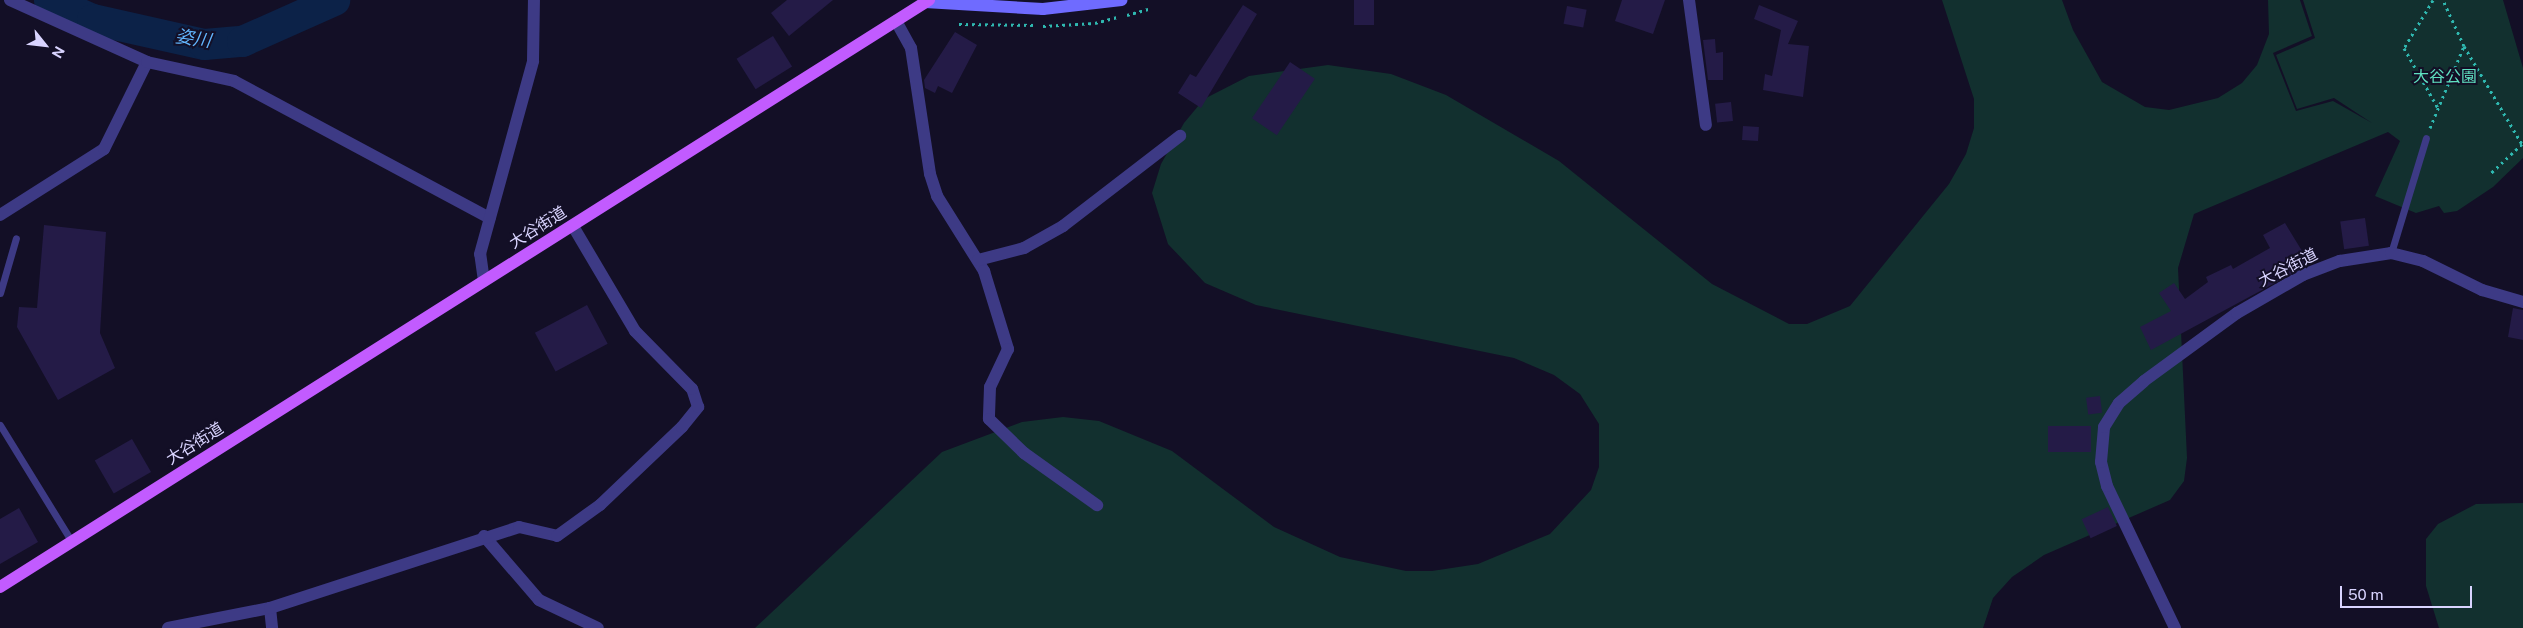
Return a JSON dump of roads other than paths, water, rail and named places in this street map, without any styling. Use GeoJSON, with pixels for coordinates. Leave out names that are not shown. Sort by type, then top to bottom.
{"type":"FeatureCollection","features":[{"type":"Feature","properties":{"kind":"main road","name":"大谷街道"},"geometry":{"type":"LineString","coordinates":[[0,587],[927,1],[1033,9],[1088,7],[1121,0]]}},
{"type":"Feature","properties":{"kind":"street"},"geometry":{"type":"LineString","coordinates":[[10,0],[147,62],[234,81],[490,218]]}},
{"type":"Feature","properties":{"kind":"street"},"geometry":{"type":"LineString","coordinates":[[484,281],[480,254],[533,61],[534,0]]}},
{"type":"Feature","properties":{"kind":"street"},"geometry":{"type":"LineString","coordinates":[[1689,0],[1706,125]]}},
{"type":"Feature","properties":{"kind":"street"},"geometry":{"type":"LineString","coordinates":[[896,21],[911,48],[932,181],[978,260],[1008,350],[990,387],[989,419],[1024,453],[1097,505]]}},
{"type":"Feature","properties":{"kind":"street"},"geometry":{"type":"LineString","coordinates":[[0,215],[104,149],[147,62]]}},
{"type":"Feature","properties":{"kind":"street"},"geometry":{"type":"LineString","coordinates":[[978,260],[1024,248],[1062,226],[1106,197],[1180,136]]}},
{"type":"Feature","properties":{"kind":"street"},"geometry":{"type":"LineString","coordinates":[[168,628],[270,608],[484,536],[518,528],[557,536],[600,506],[698,407],[692,388],[635,331],[573,226]]}},
{"type":"Feature","properties":{"kind":"street","name":"大谷街道"},"geometry":{"type":"LineString","coordinates":[[2175,628],[2107,486],[2101,462],[2104,427],[2119,403],[2144,381],[2237,313],[2333,264],[2391,254],[2423,261],[2482,290],[2523,302]]}},
{"type":"Feature","properties":{"kind":"street"},"geometry":{"type":"LineString","coordinates":[[484,536],[539,600],[598,628]]}},
{"type":"Feature","properties":{"kind":"street"},"geometry":{"type":"LineString","coordinates":[[270,608],[272,628]]}},
{"type":"Feature","properties":{"kind":"lane"},"geometry":{"type":"LineString","coordinates":[[2391,254],[2426,138]]}},
{"type":"Feature","properties":{"kind":"lane"},"geometry":{"type":"LineString","coordinates":[[0,293],[16,238]]}},
{"type":"Feature","properties":{"kind":"lane"},"geometry":{"type":"LineString","coordinates":[[0,425],[72,542]]}},
{"type":"Feature","properties":{"kind":"waterway","name":"姿川"},"geometry":{"type":"LineString","coordinates":[[49,0],[92,19],[204,44],[242,41],[334,0]]}},
{"type":"Feature","properties":{"kind":"park label","name":"大谷公園"},"geometry":{"type":"Point","coordinates":[2445,77]}}]}
